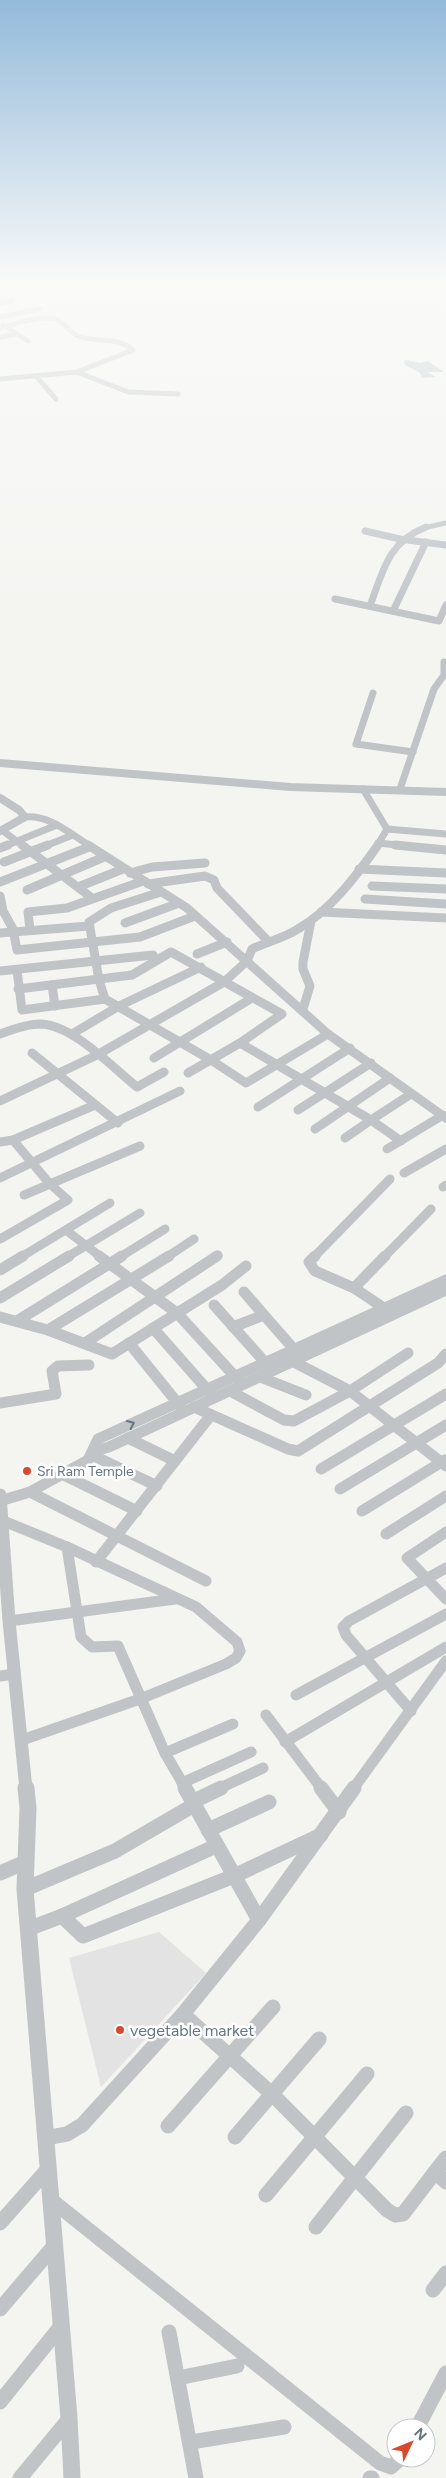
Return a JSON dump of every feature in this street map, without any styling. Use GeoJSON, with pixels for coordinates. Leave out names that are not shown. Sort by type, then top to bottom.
{"type":"FeatureCollection","features":[{"type":"Feature","properties":{"kind":"street"},"geometry":{"type":"LineString","coordinates":[[370,606],[392,552],[400,539],[418,530],[446,523]]}},
{"type":"Feature","properties":{"kind":"street"},"geometry":{"type":"LineString","coordinates":[[365,530],[400,539],[446,545]]}},
{"type":"Feature","properties":{"kind":"street"},"geometry":{"type":"LineString","coordinates":[[393,611],[426,542]]}},
{"type":"Feature","properties":{"kind":"street"},"geometry":{"type":"LineString","coordinates":[[335,599],[439,621],[446,605]]}},
{"type":"Feature","properties":{"kind":"street"},"geometry":{"type":"LineString","coordinates":[[400,790],[434,689],[444,675],[444,662]]}},
{"type":"Feature","properties":{"kind":"street"},"geometry":{"type":"LineString","coordinates":[[373,693],[356,744],[413,752]]}},
{"type":"Feature","properties":{"kind":"street"},"geometry":{"type":"LineString","coordinates":[[0,763],[201,781],[446,792]]}},
{"type":"Feature","properties":{"kind":"street"},"geometry":{"type":"LineString","coordinates":[[363,789],[387,829]]}},
{"type":"Feature","properties":{"kind":"street"},"geometry":{"type":"LineString","coordinates":[[0,798],[19,810],[25,817]]}},
{"type":"Feature","properties":{"kind":"street"},"geometry":{"type":"LineString","coordinates":[[92,898],[1,830],[25,817],[43,817],[146,882],[196,916],[328,1034],[444,1117],[387,1149]]}},
{"type":"Feature","properties":{"kind":"street"},"geometry":{"type":"LineString","coordinates":[[0,848],[57,826]]}},
{"type":"Feature","properties":{"kind":"street"},"geometry":{"type":"LineString","coordinates":[[387,829],[446,834]]}},
{"type":"Feature","properties":{"kind":"street"},"geometry":{"type":"LineString","coordinates":[[0,1101],[97,1055],[151,1025],[224,982],[247,961],[252,949],[300,929],[321,912],[359,869],[387,829]]}},
{"type":"Feature","properties":{"kind":"street"},"geometry":{"type":"LineString","coordinates":[[4,862],[73,835]]}},
{"type":"Feature","properties":{"kind":"street"},"geometry":{"type":"LineString","coordinates":[[378,843],[446,850]]}},
{"type":"Feature","properties":{"kind":"street"},"geometry":{"type":"LineString","coordinates":[[0,882],[89,847]]}},
{"type":"Feature","properties":{"kind":"street"},"geometry":{"type":"LineString","coordinates":[[27,890],[104,857]]}},
{"type":"Feature","properties":{"kind":"street"},"geometry":{"type":"LineString","coordinates":[[78,887],[127,871],[205,863]]}},
{"type":"Feature","properties":{"kind":"street"},"geometry":{"type":"LineString","coordinates":[[359,869],[446,873]]}},
{"type":"Feature","properties":{"kind":"street"},"geometry":{"type":"LineString","coordinates":[[30,930],[28,912],[67,908],[92,898],[146,882],[205,876],[214,880],[218,888],[268,941]]}},
{"type":"Feature","properties":{"kind":"street"},"geometry":{"type":"LineString","coordinates":[[372,886],[446,889]]}},
{"type":"Feature","properties":{"kind":"street"},"geometry":{"type":"LineString","coordinates":[[104,999],[89,926],[92,918],[160,892]]}},
{"type":"Feature","properties":{"kind":"street"},"geometry":{"type":"LineString","coordinates":[[0,898],[3,911],[8,915],[14,931],[17,950],[140,937],[196,916]]}},
{"type":"Feature","properties":{"kind":"street"},"geometry":{"type":"LineString","coordinates":[[366,899],[446,904]]}},
{"type":"Feature","properties":{"kind":"street"},"geometry":{"type":"LineString","coordinates":[[330,902],[351,913]]}},
{"type":"Feature","properties":{"kind":"street"},"geometry":{"type":"LineString","coordinates":[[125,923],[178,903]]}},
{"type":"Feature","properties":{"kind":"street"},"geometry":{"type":"LineString","coordinates":[[321,912],[446,918]]}},
{"type":"Feature","properties":{"kind":"street"},"geometry":{"type":"LineString","coordinates":[[149,914],[165,927]]}},
{"type":"Feature","properties":{"kind":"street"},"geometry":{"type":"LineString","coordinates":[[302,1009],[310,986],[303,962],[310,921]]}},
{"type":"Feature","properties":{"kind":"street"},"geometry":{"type":"LineString","coordinates":[[0,933],[89,926]]}},
{"type":"Feature","properties":{"kind":"street"},"geometry":{"type":"LineString","coordinates":[[197,954],[227,942]]}},
{"type":"Feature","properties":{"kind":"street"},"geometry":{"type":"LineString","coordinates":[[18,989],[132,976],[171,952],[201,966],[224,982],[282,1014],[240,1043],[188,1074]]}},
{"type":"Feature","properties":{"kind":"street"},"geometry":{"type":"LineString","coordinates":[[0,971],[153,955]]}},
{"type":"Feature","properties":{"kind":"street"},"geometry":{"type":"LineString","coordinates":[[72,1034],[119,1006],[201,966]]}},
{"type":"Feature","properties":{"kind":"street"},"geometry":{"type":"LineString","coordinates":[[17,970],[22,1010],[104,999],[181,1042],[246,1083],[328,1034]]}},
{"type":"Feature","properties":{"kind":"street"},"geometry":{"type":"LineString","coordinates":[[52,985],[55,1006]]}},
{"type":"Feature","properties":{"kind":"street"},"geometry":{"type":"LineString","coordinates":[[154,1058],[252,998]]}},
{"type":"Feature","properties":{"kind":"street"},"geometry":{"type":"LineString","coordinates":[[0,1034],[18,1027],[39,1024],[55,1026],[72,1034],[137,1087],[164,1072]]}},
{"type":"Feature","properties":{"kind":"street"},"geometry":{"type":"LineString","coordinates":[[240,1043],[350,1106],[401,1141]]}},
{"type":"Feature","properties":{"kind":"street"},"geometry":{"type":"LineString","coordinates":[[258,1107],[350,1048]]}},
{"type":"Feature","properties":{"kind":"street"},"geometry":{"type":"LineString","coordinates":[[32,1053],[118,1123]]}},
{"type":"Feature","properties":{"kind":"street"},"geometry":{"type":"LineString","coordinates":[[298,1110],[371,1063]]}},
{"type":"Feature","properties":{"kind":"street"},"geometry":{"type":"LineString","coordinates":[[315,1129],[390,1078]]}},
{"type":"Feature","properties":{"kind":"street"},"geometry":{"type":"LineString","coordinates":[[0,1178],[118,1123],[180,1091]]}},
{"type":"Feature","properties":{"kind":"street"},"geometry":{"type":"LineString","coordinates":[[345,1138],[411,1094]]}},
{"type":"Feature","properties":{"kind":"street"},"geometry":{"type":"LineString","coordinates":[[0,1142],[13,1140],[95,1105]]}},
{"type":"Feature","properties":{"kind":"street"},"geometry":{"type":"LineString","coordinates":[[0,1239],[68,1200],[49,1183],[13,1140]]}},
{"type":"Feature","properties":{"kind":"street"},"geometry":{"type":"LineString","coordinates":[[24,1195],[140,1146]]}},
{"type":"Feature","properties":{"kind":"street"},"geometry":{"type":"LineString","coordinates":[[404,1173],[446,1149]]}},
{"type":"Feature","properties":{"kind":"street"},"geometry":{"type":"LineString","coordinates":[[390,1179],[308,1262],[315,1271],[354,1288],[390,1311]]}},
{"type":"Feature","properties":{"kind":"street"},"geometry":{"type":"LineString","coordinates":[[0,1270],[110,1203]]}},
{"type":"Feature","properties":{"kind":"street"},"geometry":{"type":"LineString","coordinates":[[354,1288],[431,1209]]}},
{"type":"Feature","properties":{"kind":"street"},"geometry":{"type":"LineString","coordinates":[[0,1298],[88,1247],[140,1213]]}},
{"type":"Feature","properties":{"kind":"street"},"geometry":{"type":"LineString","coordinates":[[18,1321],[165,1229]]}},
{"type":"Feature","properties":{"kind":"street"},"geometry":{"type":"LineString","coordinates":[[67,1230],[131,1281],[177,1313],[239,1381]]}},
{"type":"Feature","properties":{"kind":"street"},"geometry":{"type":"LineString","coordinates":[[48,1330],[131,1281],[194,1239]]}},
{"type":"Feature","properties":{"kind":"street"},"geometry":{"type":"LineString","coordinates":[[85,1343],[218,1255]]}},
{"type":"Feature","properties":{"kind":"street"},"geometry":{"type":"LineString","coordinates":[[0,1317],[48,1330],[112,1354],[222,1285],[246,1266]]}},
{"type":"Feature","properties":{"kind":"street"},"geometry":{"type":"LineString","coordinates":[[390,1311],[428,1299],[443,1285],[446,1271]]}},
{"type":"Feature","properties":{"kind":"street"},"geometry":{"type":"LineString","coordinates":[[93,1453],[128,1438],[211,1394],[269,1367],[297,1357],[443,1285]]}},
{"type":"Feature","properties":{"kind":"street"},"geometry":{"type":"LineString","coordinates":[[244,1292],[264,1314],[297,1357],[350,1391],[445,1463],[362,1511]]}},
{"type":"Feature","properties":{"kind":"street"},"geometry":{"type":"LineString","coordinates":[[214,1305],[269,1367]]}},
{"type":"Feature","properties":{"kind":"street"},"geometry":{"type":"LineString","coordinates":[[234,1327],[264,1314]]}},
{"type":"Feature","properties":{"kind":"street"},"geometry":{"type":"LineString","coordinates":[[153,1328],[211,1394]]}},
{"type":"Feature","properties":{"kind":"street"},"geometry":{"type":"LineString","coordinates":[[129,1343],[186,1407],[212,1415],[294,1452],[372,1407],[438,1364],[446,1354]]}},
{"type":"Feature","properties":{"kind":"street"},"geometry":{"type":"LineString","coordinates":[[0,1501],[30,1492],[64,1475],[88,1460],[98,1440],[186,1407],[211,1394],[230,1391],[284,1420],[294,1421],[350,1391],[408,1353]]}},
{"type":"Feature","properties":{"kind":"street"},"geometry":{"type":"LineString","coordinates":[[0,1403],[56,1394],[51,1376],[52,1371],[58,1366],[89,1365]]}},
{"type":"Feature","properties":{"kind":"street"},"geometry":{"type":"LineString","coordinates":[[260,1377],[269,1367]]}},
{"type":"Feature","properties":{"kind":"street"},"geometry":{"type":"LineString","coordinates":[[230,1391],[239,1381],[260,1377],[306,1395]]}},
{"type":"Feature","properties":{"kind":"street"},"geometry":{"type":"LineString","coordinates":[[321,1469],[446,1394]]}},
{"type":"Feature","properties":{"kind":"street"},"geometry":{"type":"LineString","coordinates":[[96,1562],[212,1415]]}},
{"type":"Feature","properties":{"kind":"street"},"geometry":{"type":"LineString","coordinates":[[340,1489],[446,1425]]}},
{"type":"Feature","properties":{"kind":"street"},"geometry":{"type":"LineString","coordinates":[[128,1438],[175,1461]]}},
{"type":"Feature","properties":{"kind":"street"},"geometry":{"type":"LineString","coordinates":[[93,1453],[156,1486]]}},
{"type":"Feature","properties":{"kind":"street"},"geometry":{"type":"LineString","coordinates":[[64,1475],[137,1511]]}},
{"type":"Feature","properties":{"kind":"street"},"geometry":{"type":"LineString","coordinates":[[30,1492],[206,1581]]}},
{"type":"Feature","properties":{"kind":"street"},"geometry":{"type":"LineString","coordinates":[[0,1495],[9,1621],[7,1675],[22,1740],[28,1808],[25,1889],[49,2199],[70,2418],[72,2478]]}},
{"type":"Feature","properties":{"kind":"street"},"geometry":{"type":"LineString","coordinates":[[386,1534],[446,1496]]}},
{"type":"Feature","properties":{"kind":"street"},"geometry":{"type":"LineString","coordinates":[[1,1520],[66,1547],[175,1599],[196,1607],[236,1642],[240,1651],[236,1658],[226,1664],[140,1699],[22,1740]]}},
{"type":"Feature","properties":{"kind":"street"},"geometry":{"type":"LineString","coordinates":[[446,1532],[408,1558],[446,1598]]}},
{"type":"Feature","properties":{"kind":"street"},"geometry":{"type":"LineString","coordinates":[[66,1547],[81,1637],[85,1645],[92,1649],[118,1646],[140,1699],[166,1753],[216,1846],[259,1920]]}},
{"type":"Feature","properties":{"kind":"street"},"geometry":{"type":"LineString","coordinates":[[411,1711],[344,1632],[345,1624],[428,1580],[446,1568]]}},
{"type":"Feature","properties":{"kind":"street"},"geometry":{"type":"LineString","coordinates":[[9,1621],[78,1614],[175,1599]]}},
{"type":"Feature","properties":{"kind":"street"},"geometry":{"type":"LineString","coordinates":[[296,1695],[368,1658],[446,1614]]}},
{"type":"Feature","properties":{"kind":"street"},"geometry":{"type":"LineString","coordinates":[[285,1742],[386,1681],[446,1648]]}},
{"type":"Feature","properties":{"kind":"street"},"geometry":{"type":"LineString","coordinates":[[45,2138],[67,2134],[82,2125],[183,2014],[259,1920],[446,1661]]}},
{"type":"Feature","properties":{"kind":"street"},"geometry":{"type":"LineString","coordinates":[[266,1715],[338,1812]]}},
{"type":"Feature","properties":{"kind":"street"},"geometry":{"type":"LineString","coordinates":[[166,1753],[233,1724]]}},
{"type":"Feature","properties":{"kind":"street"},"geometry":{"type":"LineString","coordinates":[[182,1783],[251,1752]]}},
{"type":"Feature","properties":{"kind":"street"},"geometry":{"type":"LineString","coordinates":[[25,1889],[115,1851],[193,1804],[264,1768]]}},
{"type":"Feature","properties":{"kind":"street"},"geometry":{"type":"LineString","coordinates":[[208,1830],[269,1802]]}},
{"type":"Feature","properties":{"kind":"street"},"geometry":{"type":"LineString","coordinates":[[62,1916],[83,1936],[234,1876],[322,1834]]}},
{"type":"Feature","properties":{"kind":"street"},"geometry":{"type":"LineString","coordinates":[[28,1929],[62,1916],[216,1846]]}},
{"type":"Feature","properties":{"kind":"street"},"geometry":{"type":"LineString","coordinates":[[0,1873],[26,1862]]}},
{"type":"Feature","properties":{"kind":"street"},"geometry":{"type":"LineString","coordinates":[[168,2126],[273,2007]]}},
{"type":"Feature","properties":{"kind":"street"},"geometry":{"type":"LineString","coordinates":[[183,2014],[230,2054],[314,2136],[353,2178],[387,2210],[395,2215],[403,2214],[441,2177],[446,2158]]}},
{"type":"Feature","properties":{"kind":"street"},"geometry":{"type":"LineString","coordinates":[[235,2137],[319,2038]]}},
{"type":"Feature","properties":{"kind":"street"},"geometry":{"type":"LineString","coordinates":[[266,2195],[367,2074]]}},
{"type":"Feature","properties":{"kind":"street"},"geometry":{"type":"LineString","coordinates":[[316,2227],[406,2112]]}},
{"type":"Feature","properties":{"kind":"street"},"geometry":{"type":"LineString","coordinates":[[0,2223],[47,2170]]}},
{"type":"Feature","properties":{"kind":"street"},"geometry":{"type":"LineString","coordinates":[[49,2199],[380,2463],[386,2465]]}},
{"type":"Feature","properties":{"kind":"street"},"geometry":{"type":"LineString","coordinates":[[0,2310],[54,2246]]}},
{"type":"Feature","properties":{"kind":"street"},"geometry":{"type":"LineString","coordinates":[[433,2290],[446,2273]]}},
{"type":"Feature","properties":{"kind":"street"},"geometry":{"type":"LineString","coordinates":[[0,2402],[61,2326]]}},
{"type":"Feature","properties":{"kind":"street"},"geometry":{"type":"LineString","coordinates":[[169,2332],[191,2442],[196,2478]]}},
{"type":"Feature","properties":{"kind":"street"},"geometry":{"type":"LineString","coordinates":[[178,2378],[237,2366]]}},
{"type":"Feature","properties":{"kind":"street"},"geometry":{"type":"LineString","coordinates":[[422,2418],[446,2375]]}},
{"type":"Feature","properties":{"kind":"street"},"geometry":{"type":"LineString","coordinates":[[20,2478],[70,2418]]}},
{"type":"Feature","properties":{"kind":"street"},"geometry":{"type":"LineString","coordinates":[[191,2442],[284,2427]]}},
{"type":"Feature","properties":{"kind":"shaded area","name":"vegetable market"},"geometry":{"type":"Polygon","coordinates":[[[159,1932],[206,1973],[101,2087],[69,1958],[159,1932]]]}},
{"type":"Feature","properties":{"kind":"place","name":"Sri Ram Temple"},"geometry":{"type":"Point","coordinates":[27,1471]}},
{"type":"Feature","properties":{"kind":"place","name":"vegetable market"},"geometry":{"type":"Point","coordinates":[120,2030]}}]}
